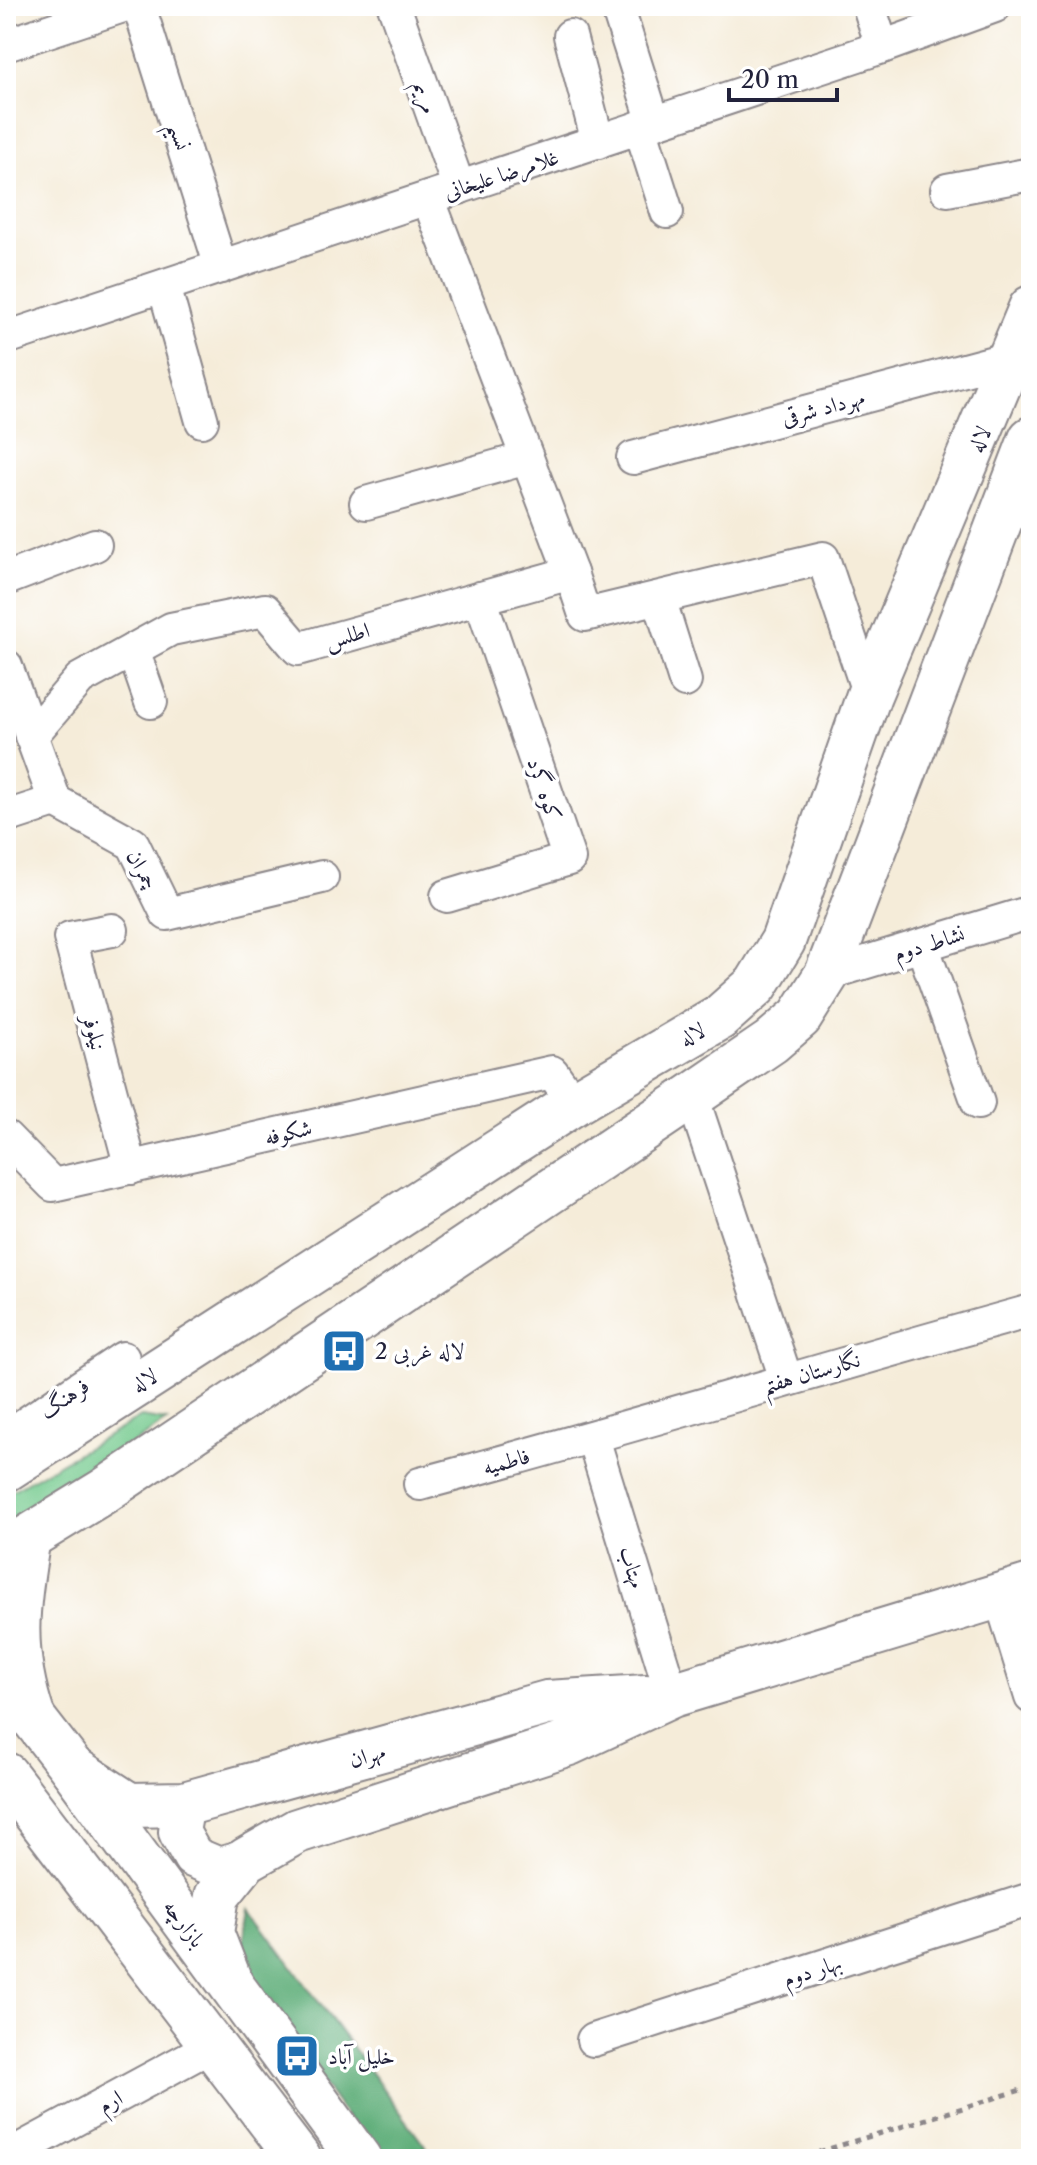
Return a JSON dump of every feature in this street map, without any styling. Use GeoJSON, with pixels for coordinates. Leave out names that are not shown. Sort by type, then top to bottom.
{"type":"FeatureCollection","features":[{"type":"Feature","properties":{"kind":"main road","name":"لاله"},"geometry":{"type":"LineString","coordinates":[[6,1469],[141,1364],[719,1018],[756,985],[783,941],[869,695],[1031,308]]}},
{"type":"Feature","properties":{"kind":"main road"},"geometry":{"type":"LineString","coordinates":[[19,1704],[21,1682],[15,1626],[17,1545],[692,1096],[771,1042],[800,1017],[827,974],[1022,486],[1031,439]]}},
{"type":"Feature","properties":{"kind":"main road"},"geometry":{"type":"LineString","coordinates":[[141,1364],[200,1426]]}},
{"type":"Feature","properties":{"kind":"main road","name":"مهران"},"geometry":{"type":"LineString","coordinates":[[230,1982],[211,1933],[217,1896],[246,1860],[297,1831],[569,1743],[672,1695],[1015,1591]]}},
{"type":"Feature","properties":{"kind":"main road","name":"مهران"},"geometry":{"type":"LineString","coordinates":[[72,1768],[129,1805],[184,1804],[547,1703],[672,1695]]}},
{"type":"Feature","properties":{"kind":"main road","name":"بازارچه"},"geometry":{"type":"LineString","coordinates":[[19,1704],[72,1768],[359,2159]]}},
{"type":"Feature","properties":{"kind":"main road"},"geometry":{"type":"LineString","coordinates":[[6,1775],[299,2159]]}},
{"type":"Feature","properties":{"kind":"street"},"geometry":{"type":"LineString","coordinates":[[6,45],[123,6]]}},
{"type":"Feature","properties":{"kind":"street","name":"نسیم"},"geometry":{"type":"LineString","coordinates":[[139,6],[221,267]]}},
{"type":"Feature","properties":{"kind":"street","name":"مریم"},"geometry":{"type":"LineString","coordinates":[[394,6],[459,188]]}},
{"type":"Feature","properties":{"kind":"street"},"geometry":{"type":"LineString","coordinates":[[617,6],[667,212]]}},
{"type":"Feature","properties":{"kind":"street"},"geometry":{"type":"LineString","coordinates":[[869,6],[882,47]]}},
{"type":"Feature","properties":{"kind":"street","name":"غلامرضا علیخانی"},"geometry":{"type":"LineString","coordinates":[[6,338],[882,47],[995,6]]}},
{"type":"Feature","properties":{"kind":"street"},"geometry":{"type":"LineString","coordinates":[[570,36],[598,142]]}},
{"type":"Feature","properties":{"kind":"street"},"geometry":{"type":"LineString","coordinates":[[947,190],[1031,174]]}},
{"type":"Feature","properties":{"kind":"street"},"geometry":{"type":"LineString","coordinates":[[428,198],[585,615],[823,558],[869,695]]}},
{"type":"Feature","properties":{"kind":"street"},"geometry":{"type":"LineString","coordinates":[[164,286],[202,421]]}},
{"type":"Feature","properties":{"kind":"street","name":"مهرداد شرقی"},"geometry":{"type":"LineString","coordinates":[[633,458],[1013,357]]}},
{"type":"Feature","properties":{"kind":"street"},"geometry":{"type":"LineString","coordinates":[[366,503],[527,458]]}},
{"type":"Feature","properties":{"kind":"street"},"geometry":{"type":"LineString","coordinates":[[6,579],[95,545]]}},
{"type":"Feature","properties":{"kind":"street","name":"اطلس"},"geometry":{"type":"LineString","coordinates":[[31,736],[80,679],[171,629],[265,610],[298,649],[571,573]]}},
{"type":"Feature","properties":{"kind":"street","name":"کوه گرد"},"geometry":{"type":"LineString","coordinates":[[447,896],[569,859],[480,598]]}},
{"type":"Feature","properties":{"kind":"street"},"geometry":{"type":"LineString","coordinates":[[659,598],[685,681]]}},
{"type":"Feature","properties":{"kind":"street"},"geometry":{"type":"LineString","coordinates":[[133,650],[151,702]]}},
{"type":"Feature","properties":{"kind":"street"},"geometry":{"type":"LineString","coordinates":[[6,666],[55,801],[6,817]]}},
{"type":"Feature","properties":{"kind":"street","name":"چمران"},"geometry":{"type":"LineString","coordinates":[[55,801],[133,844],[167,914],[322,877]]}},
{"type":"Feature","properties":{"kind":"street","name":"نشاط دوم"},"geometry":{"type":"LineString","coordinates":[[827,974],[1031,912]]}},
{"type":"Feature","properties":{"kind":"street","name":"نیلوفر"},"geometry":{"type":"LineString","coordinates":[[112,930],[70,938],[131,1168]]}},
{"type":"Feature","properties":{"kind":"street"},"geometry":{"type":"LineString","coordinates":[[922,945],[978,1103]]}},
{"type":"Feature","properties":{"kind":"street","name":"شکوفه"},"geometry":{"type":"LineString","coordinates":[[6,1137],[53,1185],[552,1072],[574,1103]]}},
{"type":"Feature","properties":{"kind":"street"},"geometry":{"type":"LineString","coordinates":[[692,1096],[786,1379]]}},
{"type":"Feature","properties":{"kind":"street","name":"نگارستان هفتم"},"geometry":{"type":"LineString","coordinates":[[593,1438],[786,1379],[1031,1311]]}},
{"type":"Feature","properties":{"kind":"street","name":"فرهنگ"},"geometry":{"type":"LineString","coordinates":[[6,1437],[141,1364]]}},
{"type":"Feature","properties":{"kind":"street","name":"فاطمیه"},"geometry":{"type":"LineString","coordinates":[[420,1484],[593,1438]]}},
{"type":"Feature","properties":{"kind":"street","name":"مهتاب"},"geometry":{"type":"LineString","coordinates":[[593,1438],[672,1695]]}},
{"type":"Feature","properties":{"kind":"street"},"geometry":{"type":"LineString","coordinates":[[1015,1591],[1031,1697]]}},
{"type":"Feature","properties":{"kind":"street"},"geometry":{"type":"LineString","coordinates":[[184,1804],[179,1832],[193,1857],[219,1868],[246,1860]]}},
{"type":"Feature","properties":{"kind":"street","name":"بهار دوم"},"geometry":{"type":"LineString","coordinates":[[593,2040],[1031,1899]]}},
{"type":"Feature","properties":{"kind":"street","name":"ارم"},"geometry":{"type":"LineString","coordinates":[[6,2157],[213,2045]]}},
{"type":"Feature","properties":{"kind":"path"},"geometry":{"type":"LineString","coordinates":[[796,2159],[1031,2087]]}},
{"type":"Feature","properties":{"kind":"green space"},"geometry":{"type":"Polygon","coordinates":[[[141,1417],[167,1421],[6,1528],[6,1494],[141,1417]]]}},
{"type":"Feature","properties":{"kind":"green space"},"geometry":{"type":"Polygon","coordinates":[[[249,1908],[435,2159],[377,2159],[239,1968],[249,1908]]]}},
{"type":"Feature","properties":{"kind":"place","name":"لاله غربی 2"},"geometry":{"type":"Point","coordinates":[344,1351]}},
{"type":"Feature","properties":{"kind":"place","name":"خلیل آباد"},"geometry":{"type":"Point","coordinates":[297,2056]}}]}
